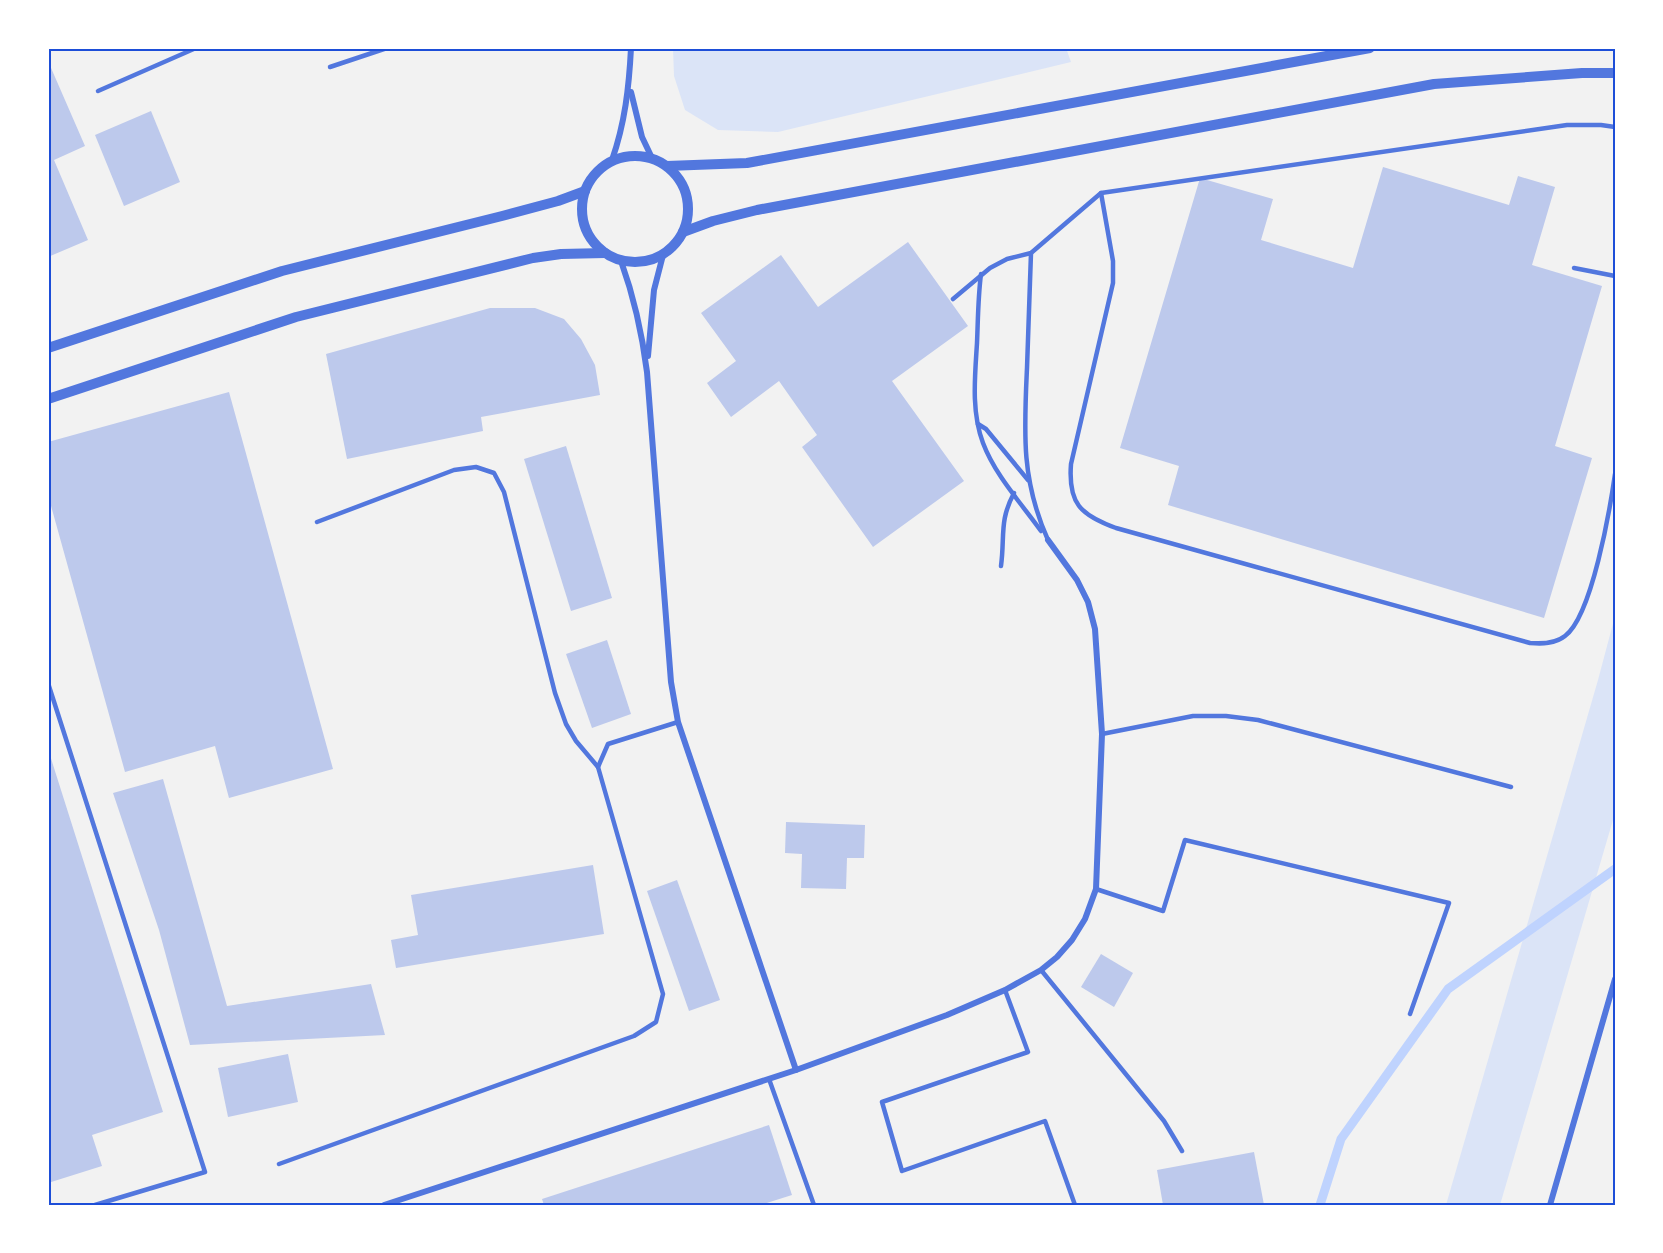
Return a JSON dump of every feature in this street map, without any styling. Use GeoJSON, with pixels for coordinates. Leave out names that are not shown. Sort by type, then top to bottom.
{"type":"FeatureCollection","features":[{"type":"Feature","properties":{"kind":"street"},"geometry":{"type":"LineString","coordinates":[[612,160],[625,113],[631,48]]}},
{"type":"Feature","properties":{"kind":"street"},"geometry":{"type":"LineString","coordinates":[[667,166],[747,163],[1370,48]]}},
{"type":"Feature","properties":{"kind":"street"},"geometry":{"type":"LineString","coordinates":[[683,232],[713,221],[757,210],[1434,84],[1582,73],[1615,73]]}},
{"type":"Feature","properties":{"kind":"street"},"geometry":{"type":"LineString","coordinates":[[629,86],[642,136],[652,158]]}},
{"type":"Feature","properties":{"kind":"street"},"geometry":{"type":"LineString","coordinates":[[625,156],[652,158],[667,166],[679,180],[686,196],[688,214],[683,232],[675,245],[663,255],[636,263],[621,261],[605,253],[592,241],[584,225],[581,208],[591,178],[612,160],[625,156]]}},
{"type":"Feature","properties":{"kind":"street"},"geometry":{"type":"LineString","coordinates":[[48,348],[282,271],[502,216],[585,191]]}},
{"type":"Feature","properties":{"kind":"street"},"geometry":{"type":"LineString","coordinates":[[48,399],[296,317],[533,258],[561,254],[605,253]]}},
{"type":"Feature","properties":{"kind":"street"},"geometry":{"type":"LineString","coordinates":[[647,372],[654,290],[663,255]]}},
{"type":"Feature","properties":{"kind":"street"},"geometry":{"type":"LineString","coordinates":[[621,261],[633,295],[647,372],[671,682],[678,722],[796,1070]]}},
{"type":"Feature","properties":{"kind":"street"},"geometry":{"type":"LineString","coordinates":[[384,1205],[796,1070],[947,1015],[1005,990],[1041,970],[1057,957],[1072,940],[1085,919],[1096,889],[1102,734],[1095,629],[1088,602],[1077,580],[1048,540]]}},
{"type":"Feature","properties":{"kind":"street"},"geometry":{"type":"LineString","coordinates":[[1550,1205],[1615,979]]}},
{"type":"Feature","properties":{"kind":"lane"},"geometry":{"type":"LineString","coordinates":[[98,91],[196,48]]}},
{"type":"Feature","properties":{"kind":"lane"},"geometry":{"type":"LineString","coordinates":[[330,67],[387,48]]}},
{"type":"Feature","properties":{"kind":"lane"},"geometry":{"type":"LineString","coordinates":[[953,299],[981,274],[1007,259],[1031,253],[1101,193],[1567,125],[1601,124],[1615,127]]}},
{"type":"Feature","properties":{"kind":"lane"},"geometry":{"type":"LineString","coordinates":[[1101,193],[1113,261],[1113,283],[1071,464],[1070,484],[1072,494],[1081,510],[1096,520],[1116,528],[1530,643],[1548,643],[1566,636],[1579,619],[1604,541],[1615,474]]}},
{"type":"Feature","properties":{"kind":"lane"},"geometry":{"type":"LineString","coordinates":[[1031,253],[1024,431],[1028,480],[1039,521],[1048,540]]}},
{"type":"Feature","properties":{"kind":"lane"},"geometry":{"type":"LineString","coordinates":[[1574,268],[1615,276]]}},
{"type":"Feature","properties":{"kind":"lane"},"geometry":{"type":"LineString","coordinates":[[981,274],[975,392],[978,424],[983,442],[992,460],[1048,540]]}},
{"type":"Feature","properties":{"kind":"lane"},"geometry":{"type":"LineString","coordinates":[[978,424],[986,429],[1028,480]]}},
{"type":"Feature","properties":{"kind":"lane"},"geometry":{"type":"LineString","coordinates":[[279,1164],[634,1036],[656,1022],[663,994],[598,767],[576,741],[566,724],[555,693],[504,492],[494,472],[476,467],[454,470],[317,522]]}},
{"type":"Feature","properties":{"kind":"lane"},"geometry":{"type":"LineString","coordinates":[[1001,566],[1002,522],[1014,493]]}},
{"type":"Feature","properties":{"kind":"lane"},"geometry":{"type":"LineString","coordinates":[[48,683],[205,1172],[95,1205]]}},
{"type":"Feature","properties":{"kind":"lane"},"geometry":{"type":"LineString","coordinates":[[1102,734],[1193,716],[1226,716],[1258,720],[1511,787]]}},
{"type":"Feature","properties":{"kind":"lane"},"geometry":{"type":"LineString","coordinates":[[598,767],[608,744],[678,722]]}},
{"type":"Feature","properties":{"kind":"lane"},"geometry":{"type":"LineString","coordinates":[[1096,889],[1163,911],[1185,840],[1449,903],[1410,1014]]}},
{"type":"Feature","properties":{"kind":"lane"},"geometry":{"type":"LineString","coordinates":[[1041,970],[1164,1121],[1182,1151]]}},
{"type":"Feature","properties":{"kind":"lane"},"geometry":{"type":"LineString","coordinates":[[1005,990],[1028,1052],[882,1102],[902,1171],[1045,1121],[1075,1205]]}},
{"type":"Feature","properties":{"kind":"lane"},"geometry":{"type":"LineString","coordinates":[[769,1078],[814,1205]]}},
{"type":"Feature","properties":{"kind":"shaded area"},"geometry":{"type":"Polygon","coordinates":[[[673,48],[1066,48],[1071,62],[778,132],[718,130],[685,110],[674,76],[673,48]]]}},
{"type":"Feature","properties":{"kind":"shaded area"},"geometry":{"type":"Polygon","coordinates":[[[1615,616],[1615,813],[1500,1205],[1446,1205],[1598,680],[1615,616]]]}},
{"type":"Feature","properties":{"kind":"building"},"geometry":{"type":"Polygon","coordinates":[[[48,61],[85,146],[54,160],[88,240],[48,257],[48,61]]]}},
{"type":"Feature","properties":{"kind":"building"},"geometry":{"type":"Polygon","coordinates":[[[151,111],[180,182],[124,206],[95,135],[151,111]]]}},
{"type":"Feature","properties":{"kind":"building"},"geometry":{"type":"Polygon","coordinates":[[[1383,167],[1509,205],[1518,176],[1555,187],[1532,265],[1602,286],[1555,446],[1592,458],[1544,618],[1168,505],[1179,466],[1120,448],[1200,178],[1273,199],[1261,240],[1353,268],[1383,167]]]}},
{"type":"Feature","properties":{"kind":"building"},"geometry":{"type":"Polygon","coordinates":[[[908,242],[968,326],[892,381],[964,481],[873,547],[802,447],[817,435],[779,381],[731,417],[707,383],[736,361],[701,313],[781,255],[818,307],[908,242]]]}},
{"type":"Feature","properties":{"kind":"building"},"geometry":{"type":"Polygon","coordinates":[[[490,308],[535,308],[564,319],[581,339],[595,365],[600,395],[481,417],[483,431],[347,459],[326,354],[490,308]]]}},
{"type":"Feature","properties":{"kind":"building"},"geometry":{"type":"Polygon","coordinates":[[[229,392],[333,769],[229,798],[215,746],[125,772],[48,495],[48,442],[229,392]]]}},
{"type":"Feature","properties":{"kind":"building"},"geometry":{"type":"Polygon","coordinates":[[[566,446],[612,598],[571,611],[524,459],[566,446]]]}},
{"type":"Feature","properties":{"kind":"building"},"geometry":{"type":"Polygon","coordinates":[[[607,640],[631,714],[592,728],[566,654],[607,640]]]}},
{"type":"Feature","properties":{"kind":"building"},"geometry":{"type":"Polygon","coordinates":[[[48,749],[163,1112],[92,1135],[102,1166],[48,1183],[48,749]]]}},
{"type":"Feature","properties":{"kind":"building"},"geometry":{"type":"Polygon","coordinates":[[[163,779],[227,1006],[371,984],[385,1035],[190,1045],[159,930],[113,793],[163,779]]]}},
{"type":"Feature","properties":{"kind":"building"},"geometry":{"type":"Polygon","coordinates":[[[786,822],[865,825],[864,858],[847,858],[846,889],[801,888],[802,854],[785,853],[786,822]]]}},
{"type":"Feature","properties":{"kind":"building"},"geometry":{"type":"Polygon","coordinates":[[[593,865],[604,934],[396,968],[391,940],[418,935],[411,895],[593,865]]]}},
{"type":"Feature","properties":{"kind":"building"},"geometry":{"type":"Polygon","coordinates":[[[677,880],[720,1000],[689,1011],[647,891],[677,880]]]}},
{"type":"Feature","properties":{"kind":"building"},"geometry":{"type":"Polygon","coordinates":[[[1101,954],[1133,973],[1114,1007],[1081,987],[1101,954]]]}},
{"type":"Feature","properties":{"kind":"building"},"geometry":{"type":"Polygon","coordinates":[[[288,1054],[298,1102],[228,1117],[218,1068],[288,1054]]]}},
{"type":"Feature","properties":{"kind":"building"},"geometry":{"type":"Polygon","coordinates":[[[769,1125],[792,1195],[760,1205],[544,1205],[542,1199],[769,1125]]]}},
{"type":"Feature","properties":{"kind":"building"},"geometry":{"type":"Polygon","coordinates":[[[1254,1152],[1264,1205],[1163,1205],[1157,1170],[1254,1152]]]}},
{"type":"Feature","properties":{"kind":"waterway"},"geometry":{"type":"LineString","coordinates":[[1320,1205],[1341,1139],[1448,989],[1615,869]]}}]}
